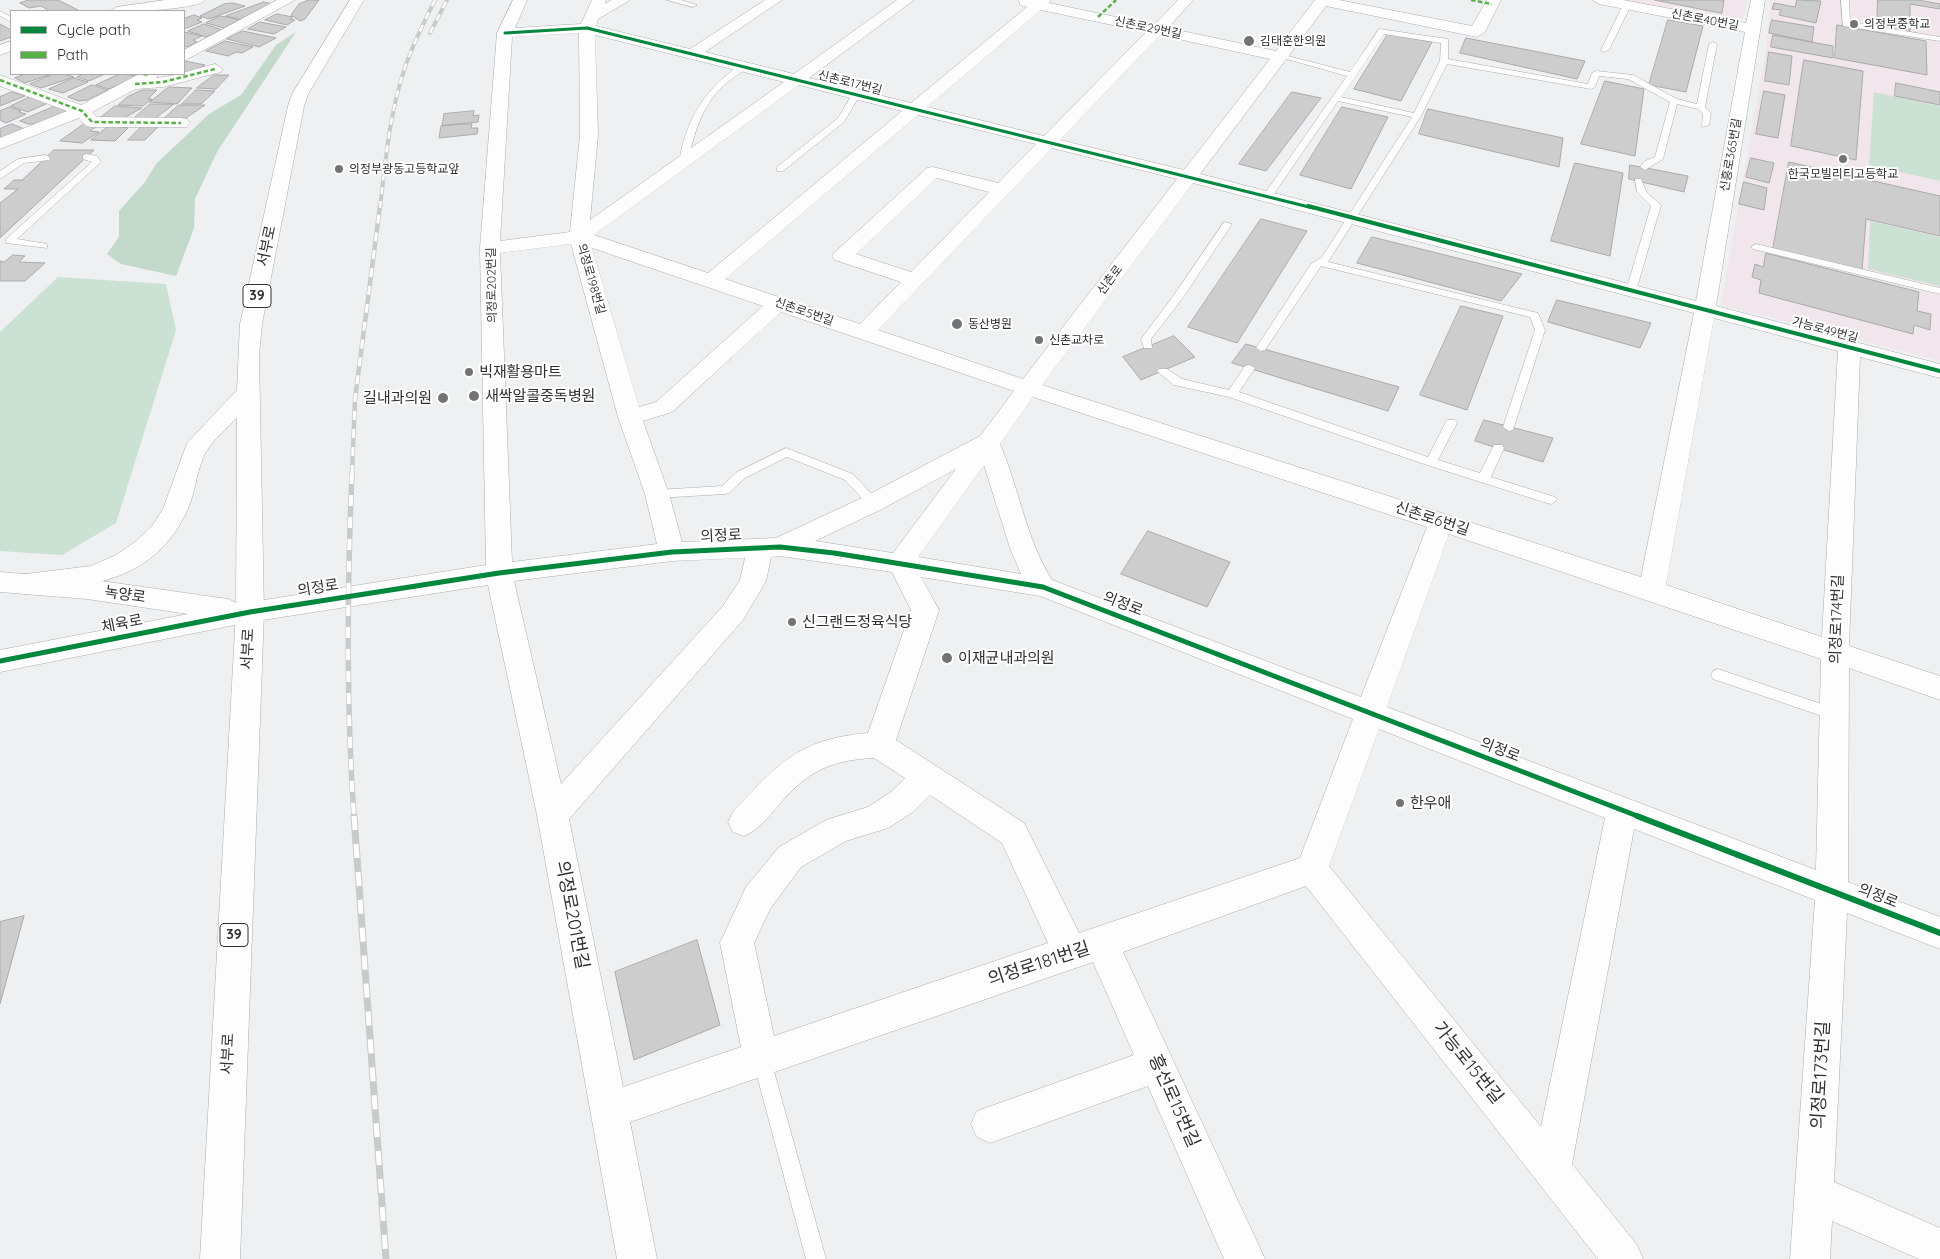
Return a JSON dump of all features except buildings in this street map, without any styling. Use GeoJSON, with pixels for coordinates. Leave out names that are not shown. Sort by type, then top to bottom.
{"type":"FeatureCollection","features":[{"type":"Feature","properties":{"kind":"street"},"geometry":{"type":"LineString","coordinates":[[124,10],[198,0]]}},
{"type":"Feature","properties":{"kind":"street"},"geometry":{"type":"LineString","coordinates":[[185,55],[288,0]]}},
{"type":"Feature","properties":{"kind":"street","name":"서부로"},"geometry":{"type":"LineString","coordinates":[[220,1259],[250,612],[248,355],[251,324],[296,106],[300,94],[357,0]]}},
{"type":"Feature","properties":{"kind":"street","name":"의정로202번길"},"geometry":{"type":"LineString","coordinates":[[499,573],[490,248],[505,33],[520,0]]}},
{"type":"Feature","properties":{"kind":"street"},"geometry":{"type":"LineString","coordinates":[[593,15],[623,0]]}},
{"type":"Feature","properties":{"kind":"street"},"geometry":{"type":"LineString","coordinates":[[692,54],[775,0]]}},
{"type":"Feature","properties":{"kind":"street"},"geometry":{"type":"LineString","coordinates":[[490,248],[579,237],[907,0]]}},
{"type":"Feature","properties":{"kind":"street","name":"신촌로29번길"},"geometry":{"type":"LineString","coordinates":[[1015,0],[1041,2],[1098,18],[1280,56]]}},
{"type":"Feature","properties":{"kind":"street"},"geometry":{"type":"LineString","coordinates":[[1098,18],[1116,0]]}},
{"type":"Feature","properties":{"kind":"street"},"geometry":{"type":"LineString","coordinates":[[864,332],[1186,0]]}},
{"type":"Feature","properties":{"kind":"street"},"geometry":{"type":"LineString","coordinates":[[1322,1],[1477,32],[1493,2],[1471,0]]}},
{"type":"Feature","properties":{"kind":"street","name":"신촌로40번길"},"geometry":{"type":"LineString","coordinates":[[1599,0],[1753,28]]}},
{"type":"Feature","properties":{"kind":"street","name":"신흥로365번길"},"geometry":{"type":"LineString","coordinates":[[1652,590],[1704,310],[1758,0]]}},
{"type":"Feature","properties":{"kind":"street","name":"신촌로"},"geometry":{"type":"LineString","coordinates":[[900,563],[1028,388],[1322,1]]}},
{"type":"Feature","properties":{"kind":"street"},"geometry":{"type":"LineString","coordinates":[[711,281],[1041,2]]}},
{"type":"Feature","properties":{"kind":"street","name":"신촌로17번길"},"geometry":{"type":"LineString","coordinates":[[505,33],[593,15],[692,54],[1351,217]]}},
{"type":"Feature","properties":{"kind":"street","name":"의정로198번길"},"geometry":{"type":"LineString","coordinates":[[593,15],[589,135],[579,237],[630,417],[657,494],[672,552]]}},
{"type":"Feature","properties":{"kind":"street"},"geometry":{"type":"LineString","coordinates":[[0,144],[82,111],[144,77],[163,82],[215,70]]}},
{"type":"Feature","properties":{"kind":"street"},"geometry":{"type":"LineString","coordinates":[[0,80],[82,111],[92,122],[181,123]]}},
{"type":"Feature","properties":{"kind":"street"},"geometry":{"type":"LineString","coordinates":[[916,280],[842,256],[933,172],[1002,190]]}},
{"type":"Feature","properties":{"kind":"street","name":"가능로49번길"},"geometry":{"type":"LineString","coordinates":[[1351,217],[1940,371]]}},
{"type":"Feature","properties":{"kind":"street","name":"신촌로5번길"},"geometry":{"type":"LineString","coordinates":[[579,237],[1028,388]]}},
{"type":"Feature","properties":{"kind":"street"},"geometry":{"type":"LineString","coordinates":[[630,417],[664,407],[778,304]]}},
{"type":"Feature","properties":{"kind":"street","name":"의정로174번길"},"geometry":{"type":"LineString","coordinates":[[1832,892],[1835,653],[1849,347]]}},
{"type":"Feature","properties":{"kind":"street","name":"신촌로6번길"},"geometry":{"type":"LineString","coordinates":[[1028,388],[1652,590],[1940,688]]}},
{"type":"Feature","properties":{"kind":"street"},"geometry":{"type":"LineString","coordinates":[[26,584],[95,574],[125,562],[144,549],[161,533],[175,510],[195,449],[249,391]]}},
{"type":"Feature","properties":{"kind":"street"},"geometry":{"type":"LineString","coordinates":[[553,815],[733,612],[753,581],[770,546],[873,503],[988,442],[1003,483],[1016,532],[1028,566],[1043,587]]}},
{"type":"Feature","properties":{"kind":"street"},"geometry":{"type":"LineString","coordinates":[[1312,869],[1441,522]]}},
{"type":"Feature","properties":{"kind":"street","name":"의정로"},"geometry":{"type":"LineString","coordinates":[[250,612],[499,573],[672,552],[770,546],[900,563],[1043,587],[1940,934]]}},
{"type":"Feature","properties":{"kind":"street"},"geometry":{"type":"LineString","coordinates":[[744,822],[792,771],[816,757],[851,746],[879,744],[925,610],[900,563]]}},
{"type":"Feature","properties":{"kind":"street","name":"의정로201번길"},"geometry":{"type":"LineString","coordinates":[[499,573],[553,815],[637,1259]]}},
{"type":"Feature","properties":{"kind":"street","name":"녹양로"},"geometry":{"type":"LineString","coordinates":[[0,582],[87,589],[250,612]]}},
{"type":"Feature","properties":{"kind":"street","name":"체육로"},"geometry":{"type":"LineString","coordinates":[[0,661],[250,612]]}},
{"type":"Feature","properties":{"kind":"street","name":"흥선로15번길"},"geometry":{"type":"LineString","coordinates":[[879,744],[1013,833],[1157,1065],[1245,1259]]}},
{"type":"Feature","properties":{"kind":"street"},"geometry":{"type":"LineString","coordinates":[[761,1057],[737,943],[758,898],[790,857],[837,830],[877,818],[902,802],[927,777]]}},
{"type":"Feature","properties":{"kind":"street"},"geometry":{"type":"LineString","coordinates":[[1552,1168],[1622,811]]}},
{"type":"Feature","properties":{"kind":"street","name":"의정로181번길"},"geometry":{"type":"LineString","coordinates":[[608,1111],[1312,869]]}},
{"type":"Feature","properties":{"kind":"street","name":"가능로15번길"},"geometry":{"type":"LineString","coordinates":[[1312,869],[1623,1259]]}},
{"type":"Feature","properties":{"kind":"street","name":"의정로173번길"},"geometry":{"type":"LineString","coordinates":[[1810,1259],[1832,892]]}},
{"type":"Feature","properties":{"kind":"street"},"geometry":{"type":"LineString","coordinates":[[990,1124],[1157,1065]]}},
{"type":"Feature","properties":{"kind":"street"},"geometry":{"type":"LineString","coordinates":[[1814,1194],[1940,1248]]}},
{"type":"Feature","properties":{"kind":"lane"},"geometry":{"type":"LineString","coordinates":[[671,0],[693,5]]}},
{"type":"Feature","properties":{"kind":"lane"},"geometry":{"type":"LineString","coordinates":[[1845,0],[1846,24],[1940,40]]}},
{"type":"Feature","properties":{"kind":"lane"},"geometry":{"type":"LineString","coordinates":[[1605,50],[1627,5]]}},
{"type":"Feature","properties":{"kind":"lane"},"geometry":{"type":"LineString","coordinates":[[1261,348],[1315,266],[1326,259],[1417,116],[1444,61],[1445,41],[1382,31],[1268,196]]}},
{"type":"Feature","properties":{"kind":"lane"},"geometry":{"type":"LineString","coordinates":[[1701,107],[1713,44]]}},
{"type":"Feature","properties":{"kind":"lane"},"geometry":{"type":"LineString","coordinates":[[1280,56],[1352,75]]}},
{"type":"Feature","properties":{"kind":"lane"},"geometry":{"type":"LineString","coordinates":[[1444,61],[1590,87],[1596,73],[1630,77],[1674,101],[1701,107],[1707,114],[1704,125]]}},
{"type":"Feature","properties":{"kind":"lane"},"geometry":{"type":"LineString","coordinates":[[684,161],[689,134],[703,106],[723,80],[743,66]]}},
{"type":"Feature","properties":{"kind":"lane"},"geometry":{"type":"LineString","coordinates":[[780,170],[841,120],[856,95]]}},
{"type":"Feature","properties":{"kind":"lane"},"geometry":{"type":"LineString","coordinates":[[1336,98],[1417,116]]}},
{"type":"Feature","properties":{"kind":"lane"},"geometry":{"type":"LineString","coordinates":[[1645,167],[1648,162],[1659,159],[1674,101]]}},
{"type":"Feature","properties":{"kind":"lane"},"geometry":{"type":"LineString","coordinates":[[0,176],[18,161],[29,157],[46,158]]}},
{"type":"Feature","properties":{"kind":"lane"},"geometry":{"type":"LineString","coordinates":[[44,246],[9,241],[97,162],[94,158],[86,157]]}},
{"type":"Feature","properties":{"kind":"lane"},"geometry":{"type":"LineString","coordinates":[[1631,291],[1656,205],[1645,198],[1640,190],[1638,181]]}},
{"type":"Feature","properties":{"kind":"lane"},"geometry":{"type":"LineString","coordinates":[[1148,346],[1146,339],[1178,297],[1227,224]]}},
{"type":"Feature","properties":{"kind":"lane"},"geometry":{"type":"LineString","coordinates":[[1756,248],[1940,291]]}},
{"type":"Feature","properties":{"kind":"lane"},"geometry":{"type":"LineString","coordinates":[[1320,263],[1534,315],[1540,330],[1509,427]]}},
{"type":"Feature","properties":{"kind":"lane"},"geometry":{"type":"LineString","coordinates":[[1232,394],[1249,368]]}},
{"type":"Feature","properties":{"kind":"lane"},"geometry":{"type":"LineString","coordinates":[[1163,371],[1178,382],[1232,394],[1431,462],[1551,500]]}},
{"type":"Feature","properties":{"kind":"lane"},"geometry":{"type":"LineString","coordinates":[[1431,462],[1451,423]]}},
{"type":"Feature","properties":{"kind":"lane"},"geometry":{"type":"LineString","coordinates":[[1484,479],[1498,448]]}},
{"type":"Feature","properties":{"kind":"lane"},"geometry":{"type":"LineString","coordinates":[[657,494],[724,490],[741,476],[786,452],[849,477],[873,503]]}},
{"type":"Feature","properties":{"kind":"lane"},"geometry":{"type":"LineString","coordinates":[[1718,675],[1834,714]]}},
{"type":"Feature","properties":{"kind":"lane"},"geometry":{"type":"LineString","coordinates":[[761,1057],[816,1259]]}},
{"type":"Feature","properties":{"kind":"shaded area"},"geometry":{"type":"Polygon","coordinates":[[[1622,0],[1747,0],[1743,19],[1734,20],[1622,0]]]}},
{"type":"Feature","properties":{"kind":"shaded area","name":"한국모빌리티고등학교"},"geometry":{"type":"Polygon","coordinates":[[[1771,0],[1940,0],[1940,361],[1721,305],[1766,48],[1771,0]]]}},
{"type":"Feature","properties":{"kind":"green space"},"geometry":{"type":"Polygon","coordinates":[[[296,32],[217,152],[195,199],[194,228],[176,276],[121,264],[107,254],[119,237],[119,211],[145,182],[156,164],[209,114],[241,95],[276,45],[296,32]]]}},
{"type":"Feature","properties":{"kind":"green space"},"geometry":{"type":"Polygon","coordinates":[[[1874,92],[1940,106],[1940,181],[1869,165],[1874,92]]]}},
{"type":"Feature","properties":{"kind":"green space"},"geometry":{"type":"Polygon","coordinates":[[[1870,221],[1940,237],[1940,286],[1868,269],[1870,221]]]}},
{"type":"Feature","properties":{"kind":"green space"},"geometry":{"type":"Polygon","coordinates":[[[58,277],[166,284],[176,330],[116,523],[62,555],[0,551],[0,332],[58,277]]]}},
{"type":"Feature","properties":{"kind":"railway"},"geometry":{"type":"LineString","coordinates":[[380,208],[390,127],[399,87],[412,49],[435,0]]}},
{"type":"Feature","properties":{"kind":"railway"},"geometry":{"type":"LineString","coordinates":[[430,33],[447,0]]}},
{"type":"Feature","properties":{"kind":"railway"},"geometry":{"type":"LineString","coordinates":[[352,474],[355,399],[380,206]]}},
{"type":"Feature","properties":{"kind":"railway"},"geometry":{"type":"LineString","coordinates":[[352,473],[348,645],[354,817]]}},
{"type":"Feature","properties":{"kind":"railway"},"geometry":{"type":"LineString","coordinates":[[354,816],[386,1259]]}},
{"type":"Feature","properties":{"kind":"marked path"},"geometry":{"type":"LineString","coordinates":[[1098,17],[1116,0]]}},
{"type":"Feature","properties":{"kind":"marked path"},"geometry":{"type":"LineString","coordinates":[[1471,0],[1492,4]]}},
{"type":"Feature","properties":{"kind":"marked path"},"geometry":{"type":"LineString","coordinates":[[135,84],[163,82],[215,69]]}},
{"type":"Feature","properties":{"kind":"marked path"},"geometry":{"type":"LineString","coordinates":[[0,80],[82,111],[92,122],[181,123]]}},
{"type":"Feature","properties":{"kind":"cycle path"},"geometry":{"type":"LineString","coordinates":[[505,33],[587,28],[1351,217],[1940,371]]}},
{"type":"Feature","properties":{"kind":"cycle path"},"geometry":{"type":"LineString","coordinates":[[0,661],[250,612],[499,573],[672,552],[780,547],[834,553],[1043,587],[1940,933]]}},
{"type":"Feature","properties":{"kind":"place","name":"의정부중학교"},"geometry":{"type":"Point","coordinates":[1854,24]}},
{"type":"Feature","properties":{"kind":"place","name":"김태훈한의원"},"geometry":{"type":"Point","coordinates":[1249,41]}},
{"type":"Feature","properties":{"kind":"place","name":"한국모빌리티고등학교"},"geometry":{"type":"Point","coordinates":[1843,159]}},
{"type":"Feature","properties":{"kind":"place","name":"의정부광동고등학교앞"},"geometry":{"type":"Point","coordinates":[339,169]}},
{"type":"Feature","properties":{"kind":"place","name":"동산병원"},"geometry":{"type":"Point","coordinates":[957,324]}},
{"type":"Feature","properties":{"kind":"place","name":"신촌교차로"},"geometry":{"type":"Point","coordinates":[1039,340]}},
{"type":"Feature","properties":{"kind":"place","name":"빅재활용마트"},"geometry":{"type":"Point","coordinates":[469,372]}},
{"type":"Feature","properties":{"kind":"place","name":"새싹알콜중독병원"},"geometry":{"type":"Point","coordinates":[474,396]}},
{"type":"Feature","properties":{"kind":"place","name":"길내과의원"},"geometry":{"type":"Point","coordinates":[443,398]}},
{"type":"Feature","properties":{"kind":"place","name":"신그랜드정육식당"},"geometry":{"type":"Point","coordinates":[792,622]}},
{"type":"Feature","properties":{"kind":"place","name":"이재균내과의원"},"geometry":{"type":"Point","coordinates":[947,658]}},
{"type":"Feature","properties":{"kind":"place","name":"한우애"},"geometry":{"type":"Point","coordinates":[1400,803]}}]}
